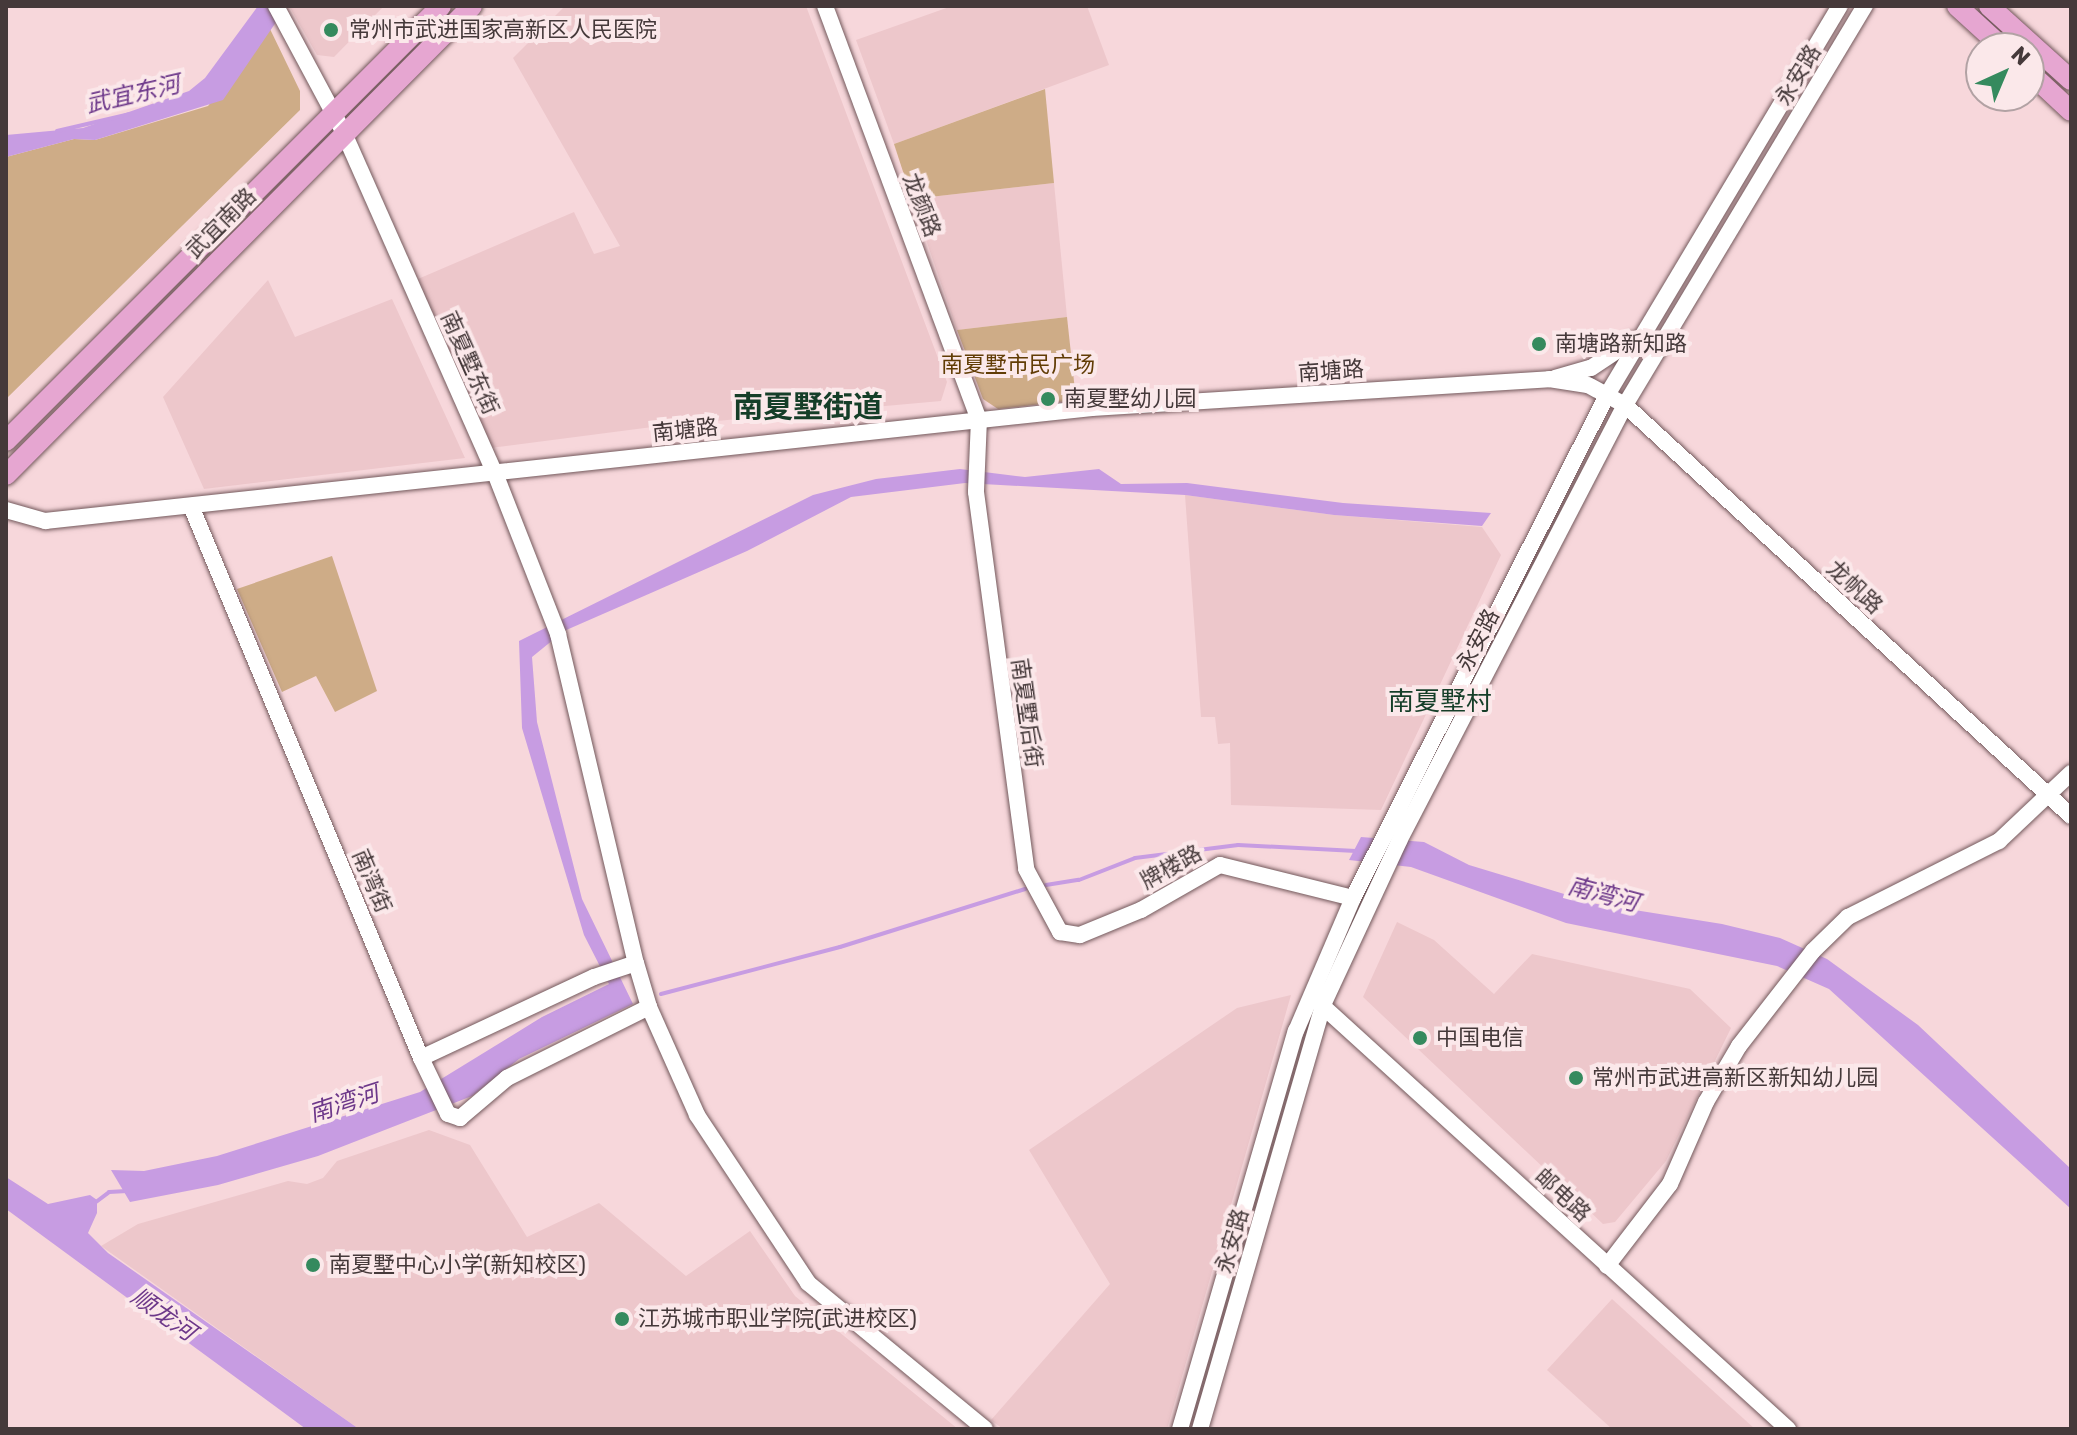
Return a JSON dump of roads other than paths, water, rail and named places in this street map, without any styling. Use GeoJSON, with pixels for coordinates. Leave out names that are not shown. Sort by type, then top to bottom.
{"type":"FeatureCollection","features":[{"type":"Feature","properties":{"kind":"main road","name":"武宜南路"},"geometry":{"type":"LineString","coordinates":[[6,441],[441,6]]}},
{"type":"Feature","properties":{"kind":"main road","name":"武宜南路"},"geometry":{"type":"LineString","coordinates":[[6,475],[472,6]]}},
{"type":"Feature","properties":{"kind":"main road"},"geometry":{"type":"LineString","coordinates":[[1957,6],[1985,32]]}},
{"type":"Feature","properties":{"kind":"main road"},"geometry":{"type":"LineString","coordinates":[[1989,6],[2071,80]]}},
{"type":"Feature","properties":{"kind":"main road"},"geometry":{"type":"LineString","coordinates":[[2045,87],[2071,111]]}},
{"type":"Feature","properties":{"kind":"street","name":"南夏墅东街"},"geometry":{"type":"LineString","coordinates":[[276,6],[344,133],[495,473],[558,634],[567,660],[630,965],[697,1115],[789,1261],[808,1283],[985,1429]]}},
{"type":"Feature","properties":{"kind":"street","name":"龙颜路"},"geometry":{"type":"LineString","coordinates":[[825,6],[979,419]]}},
{"type":"Feature","properties":{"kind":"street","name":"永安路"},"geometry":{"type":"LineString","coordinates":[[1200,1429],[1323,1005],[1372,880],[1607,395],[1840,6]]}},
{"type":"Feature","properties":{"kind":"street","name":"永安路"},"geometry":{"type":"LineString","coordinates":[[1391,841],[1625,405],[1865,6]]}},
{"type":"Feature","properties":{"kind":"street"},"geometry":{"type":"LineString","coordinates":[[1549,379],[1591,368],[1626,349],[1655,314]]}},
{"type":"Feature","properties":{"kind":"street","name":"南塘路"},"geometry":{"type":"LineString","coordinates":[[6,510],[45,521],[979,419],[1549,379],[1588,385],[1607,395]]}},
{"type":"Feature","properties":{"kind":"street","name":"龙帆路"},"geometry":{"type":"LineString","coordinates":[[1607,395],[1625,405],[2071,816]]}},
{"type":"Feature","properties":{"kind":"street","name":"南夏墅后街"},"geometry":{"type":"LineString","coordinates":[[979,419],[976,492],[1026,869],[1060,932]]}},
{"type":"Feature","properties":{"kind":"street","name":"南湾街"},"geometry":{"type":"LineString","coordinates":[[191,506],[421,1058],[448,1114],[460,1118],[507,1078],[649,1007]]}},
{"type":"Feature","properties":{"kind":"street"},"geometry":{"type":"LineString","coordinates":[[1607,1266],[1670,1184],[1706,1102],[1781,988],[1813,951],[1848,917],[1979,854],[2049,796],[2071,773]]}},
{"type":"Feature","properties":{"kind":"street","name":"牌楼路"},"geometry":{"type":"LineString","coordinates":[[1060,932],[1080,935],[1141,910],[1220,865],[1353,898]]}},
{"type":"Feature","properties":{"kind":"street","name":"永安路"},"geometry":{"type":"LineString","coordinates":[[1180,1429],[1309,994],[1353,898],[1372,880]]}},
{"type":"Feature","properties":{"kind":"street"},"geometry":{"type":"LineString","coordinates":[[421,1058],[594,977],[630,965]]}},
{"type":"Feature","properties":{"kind":"street","name":"邮电路"},"geometry":{"type":"LineString","coordinates":[[1309,994],[1788,1429]]}},
{"type":"Feature","properties":{"kind":"water"},"geometry":{"type":"Polygon","coordinates":[[[258,6],[287,6],[223,100],[95,140],[74,139],[6,157],[6,135],[83,128],[189,91],[205,78],[258,6]]]}},
{"type":"Feature","properties":{"kind":"water"},"geometry":{"type":"Polygon","coordinates":[[[960,469],[1025,477],[1099,469],[1121,484],[1187,483],[1343,503],[1491,513],[1482,526],[1334,515],[1185,495],[965,483],[851,497],[747,551],[564,631],[532,657],[537,722],[582,899],[633,1004],[519,1059],[472,1096],[318,1156],[218,1185],[130,1202],[111,1170],[144,1171],[217,1156],[420,1092],[542,1017],[609,984],[584,935],[522,728],[519,641],[813,495],[876,479],[960,469]]]}},
{"type":"Feature","properties":{"kind":"water"},"geometry":{"type":"Polygon","coordinates":[[[1361,837],[1424,842],[1469,865],[1597,904],[1722,924],[1780,938],[1827,959],[1918,1025],[2071,1169],[2071,1209],[1829,989],[1777,966],[1566,923],[1411,867],[1349,860],[1361,837]]]}},
{"type":"Feature","properties":{"kind":"water","name":"顺龙河"},"geometry":{"type":"Polygon","coordinates":[[[6,1177],[48,1204],[90,1195],[97,1200],[97,1213],[88,1233],[108,1253],[359,1429],[306,1429],[6,1209],[6,1177]]]}},
{"type":"Feature","properties":{"kind":"waterway","name":"武宜东河"},"geometry":{"type":"LineString","coordinates":[[57,131],[130,114]]}},
{"type":"Feature","properties":{"kind":"waterway","name":"南湾河"},"geometry":{"type":"LineString","coordinates":[[1046,885],[1079,880],[1135,858],[1238,845],[1356,851]]}},
{"type":"Feature","properties":{"kind":"waterway","name":"南湾河"},"geometry":{"type":"LineString","coordinates":[[661,994],[840,947],[1025,889]]}},
{"type":"Feature","properties":{"kind":"waterway","name":"南湾河"},"geometry":{"type":"LineString","coordinates":[[92,1205],[109,1192],[127,1191]]}},
{"type":"Feature","properties":{"kind":"place","name":"常州市武进国家高新区人民医院"},"geometry":{"type":"Point","coordinates":[331,30]}},
{"type":"Feature","properties":{"kind":"place","name":"南塘路新知路"},"geometry":{"type":"Point","coordinates":[1539,344]}},
{"type":"Feature","properties":{"kind":"place","name":"南夏墅幼儿园"},"geometry":{"type":"Point","coordinates":[1048,399]}},
{"type":"Feature","properties":{"kind":"place","name":"中国电信"},"geometry":{"type":"Point","coordinates":[1420,1038]}},
{"type":"Feature","properties":{"kind":"place","name":"常州市武进高新区新知幼儿园"},"geometry":{"type":"Point","coordinates":[1576,1078]}},
{"type":"Feature","properties":{"kind":"place","name":"南夏墅中心小学(新知校区)"},"geometry":{"type":"Point","coordinates":[313,1265]}},
{"type":"Feature","properties":{"kind":"place","name":"江苏城市职业学院(武进校区)"},"geometry":{"type":"Point","coordinates":[622,1319]}},
{"type":"Feature","properties":{"kind":"district","name":"南夏墅街道"},"geometry":{"type":"Point","coordinates":[808,407]}},
{"type":"Feature","properties":{"kind":"district","name":"南夏墅村"},"geometry":{"type":"Point","coordinates":[1440,702]}},
{"type":"Feature","properties":{"kind":"park label","name":"南夏墅市民广场"},"geometry":{"type":"Point","coordinates":[1018,365]}}]}
